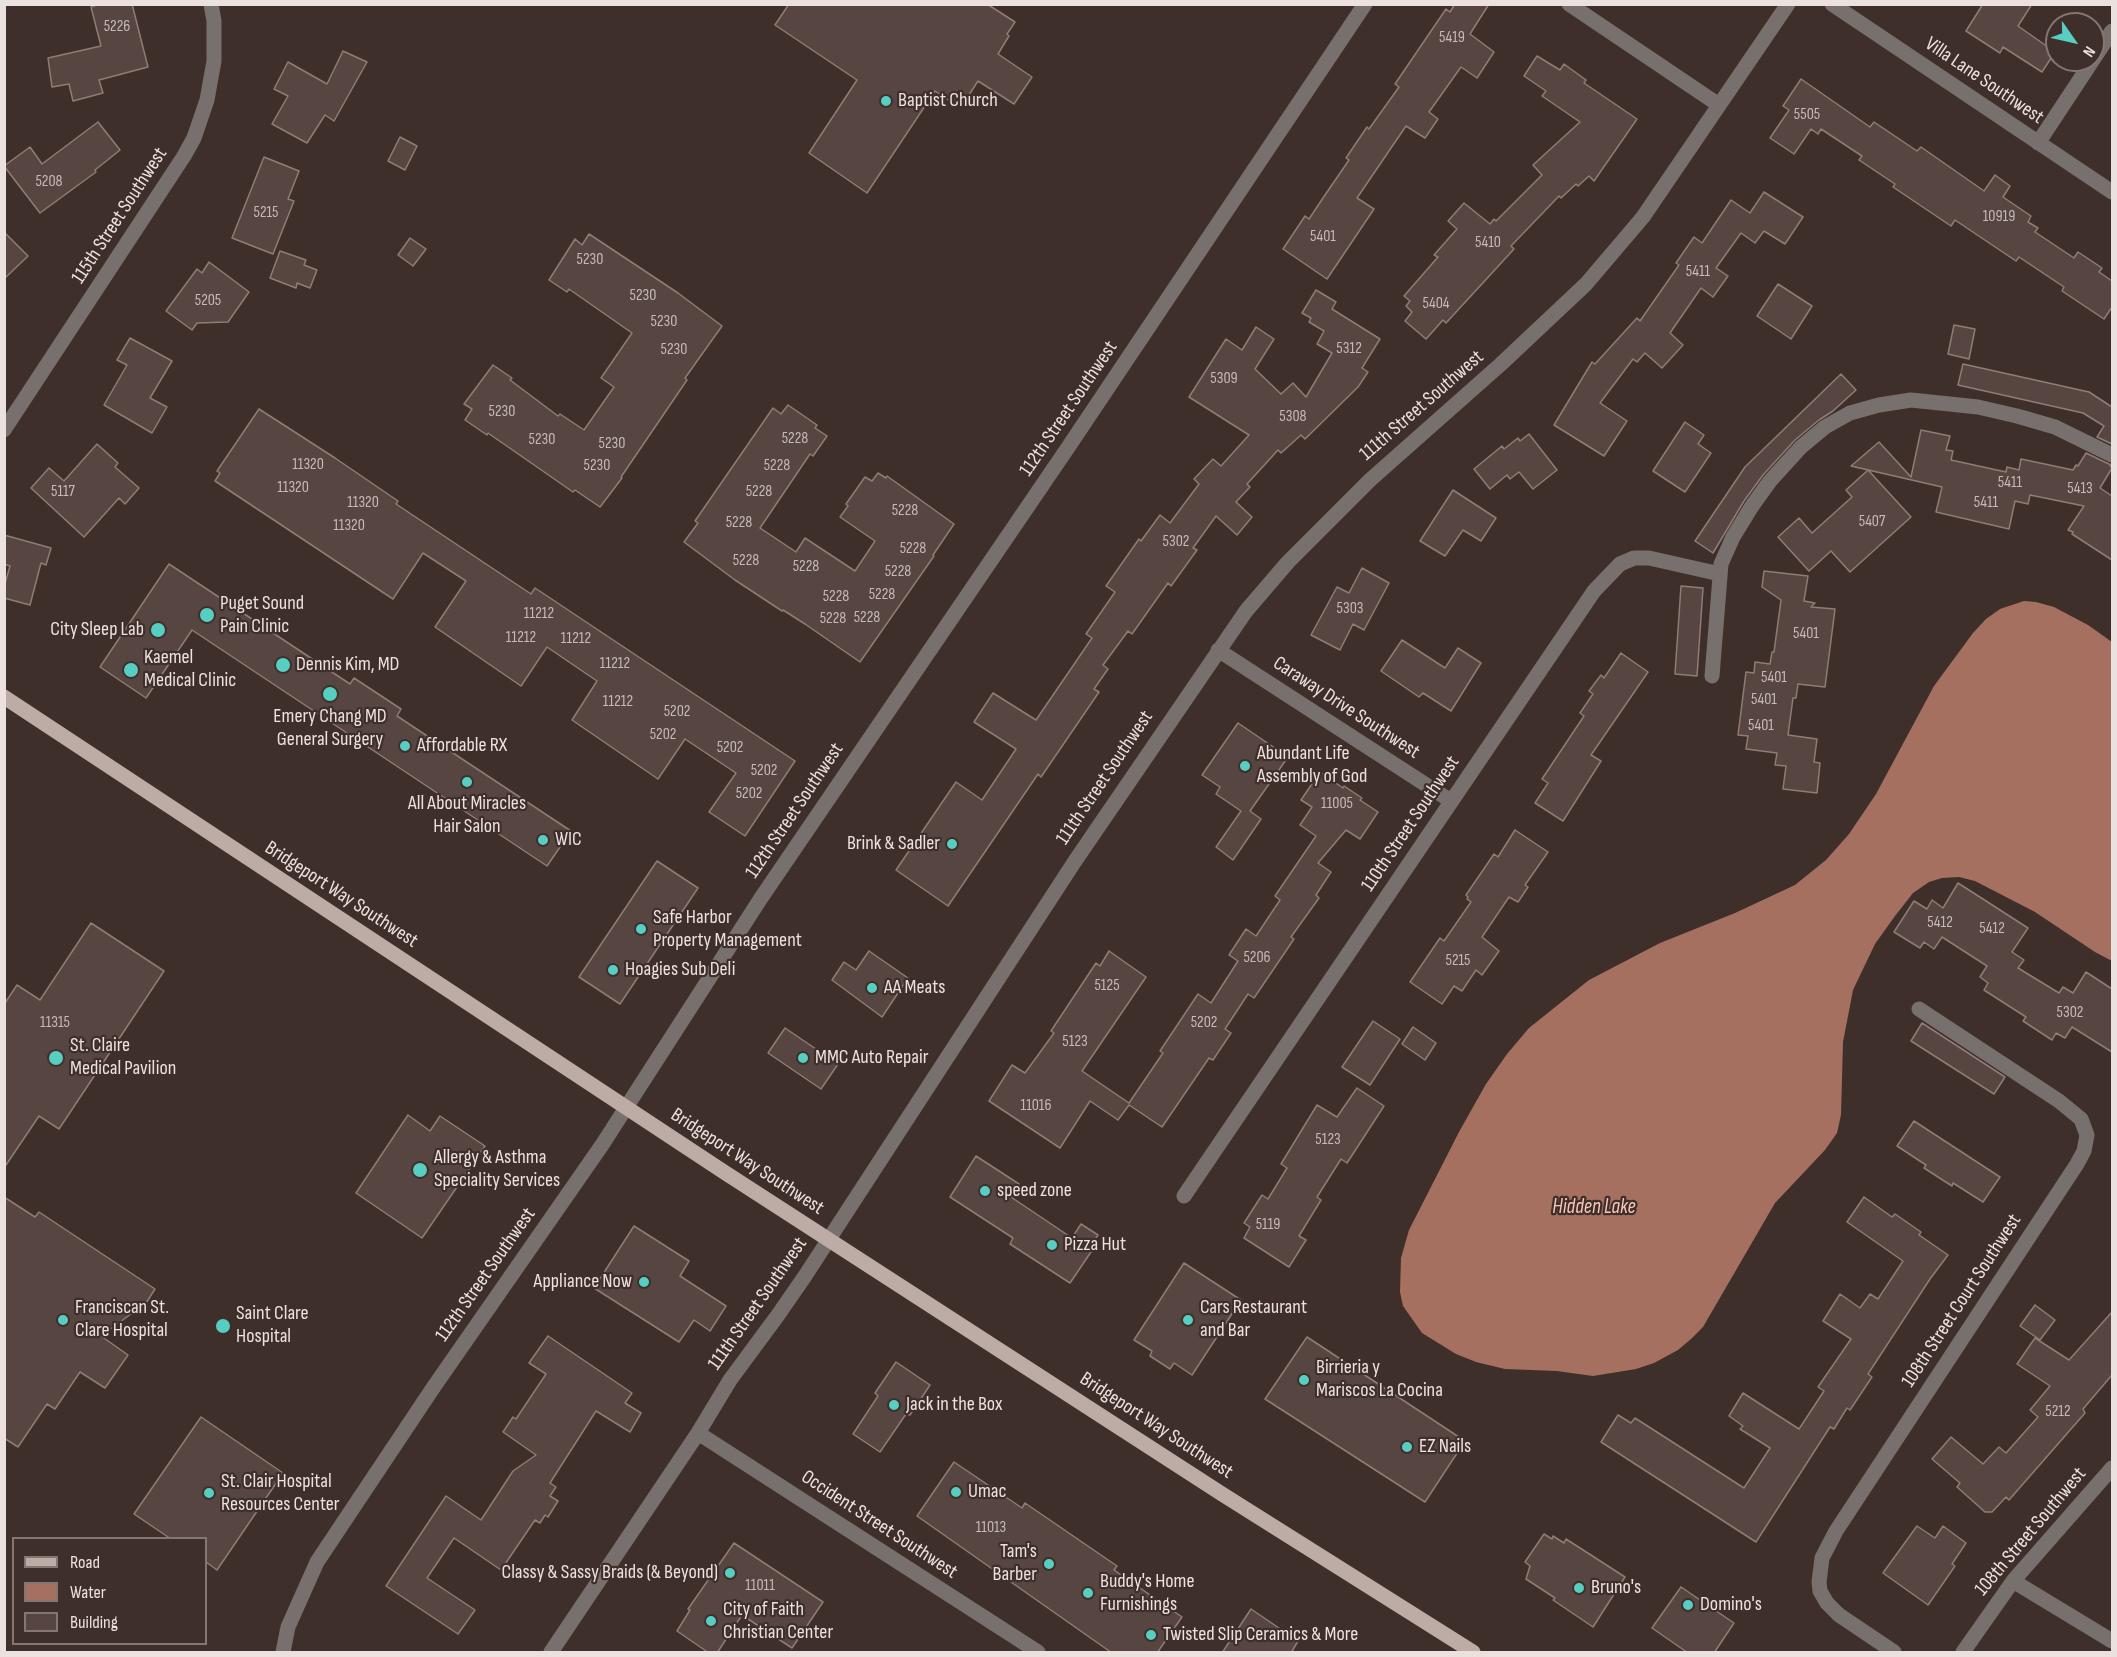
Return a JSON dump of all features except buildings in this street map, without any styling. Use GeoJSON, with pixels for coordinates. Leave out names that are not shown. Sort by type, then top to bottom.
{"type":"FeatureCollection","features":[{"type":"Feature","properties":{"kind":"main road","name":"Bridgeport Way Southwest"},"geometry":{"type":"LineString","coordinates":[[4,698],[828,1240],[1473,1653]]}},
{"type":"Feature","properties":{"kind":"street","name":"115th Street Southwest"},"geometry":{"type":"LineString","coordinates":[[4,430],[194,138],[207,100],[214,61],[214,21],[211,4]]}},
{"type":"Feature","properties":{"kind":"street","name":"112th Street Southwest"},"geometry":{"type":"LineString","coordinates":[[283,1653],[288,1628],[316,1562],[626,1108],[761,898],[1069,447],[1365,4]]}},
{"type":"Feature","properties":{"kind":"street"},"geometry":{"type":"LineString","coordinates":[[1569,4],[1719,105]]}},
{"type":"Feature","properties":{"kind":"street","name":"111th Street Southwest"},"geometry":{"type":"LineString","coordinates":[[551,1653],[730,1380],[778,1315],[828,1240],[1075,861],[1246,610],[1288,562],[1354,496],[1518,349],[1586,284],[1643,217],[1788,4]]}},
{"type":"Feature","properties":{"kind":"street","name":"Villa Lane Southwest"},"geometry":{"type":"LineString","coordinates":[[1832,4],[2112,192]]}},
{"type":"Feature","properties":{"kind":"street"},"geometry":{"type":"LineString","coordinates":[[2038,143],[2112,31]]}},
{"type":"Feature","properties":{"kind":"street"},"geometry":{"type":"LineString","coordinates":[[1712,676],[1721,564],[1733,537],[1770,481],[1801,447],[1825,427],[1850,413],[1911,400],[1978,407],[2055,427],[2112,455]]}},
{"type":"Feature","properties":{"kind":"street","name":"110th Street Southwest"},"geometry":{"type":"LineString","coordinates":[[1184,1196],[1594,591],[1620,564],[1634,558],[1649,558],[1720,574]]}},
{"type":"Feature","properties":{"kind":"street","name":"Caraway Drive Southwest"},"geometry":{"type":"LineString","coordinates":[[1218,650],[1452,801]]}},
{"type":"Feature","properties":{"kind":"street","name":"108th Street Court Southwest"},"geometry":{"type":"LineString","coordinates":[[1894,1653],[1839,1615],[1827,1603],[1820,1591],[1822,1558],[1847,1513],[2077,1164],[2084,1151],[2087,1136],[2081,1119],[2059,1101],[1919,1009]]}},
{"type":"Feature","properties":{"kind":"street","name":"Occident Street Southwest"},"geometry":{"type":"LineString","coordinates":[[698,1432],[1038,1653]]}},
{"type":"Feature","properties":{"kind":"street","name":"108th Street Southwest"},"geometry":{"type":"LineString","coordinates":[[1963,1653],[2013,1581],[2112,1468]]}},
{"type":"Feature","properties":{"kind":"street"},"geometry":{"type":"LineString","coordinates":[[2013,1581],[2112,1641]]}},
{"type":"Feature","properties":{"kind":"water","name":"Hidden Lake"},"geometry":{"type":"Polygon","coordinates":[[[2024,601],[2054,607],[2088,625],[2112,642],[2112,961],[2035,912],[1975,881],[1959,877],[1942,878],[1929,882],[1913,893],[1875,944],[1853,990],[1843,1042],[1841,1115],[1837,1133],[1825,1150],[1775,1203],[1703,1327],[1691,1339],[1678,1350],[1654,1363],[1636,1369],[1593,1376],[1557,1371],[1505,1369],[1476,1362],[1456,1354],[1422,1333],[1403,1306],[1400,1292],[1401,1258],[1409,1230],[1459,1132],[1486,1084],[1507,1054],[1529,1028],[1589,980],[1660,943],[1735,913],[1795,885],[1826,860],[1849,834],[1876,794],[1934,686],[1973,633],[1986,619],[2000,609],[2024,601]]]}},
{"type":"Feature","properties":{"kind":"place","name":"Baptist Church"},"geometry":{"type":"Point","coordinates":[886,101]}},
{"type":"Feature","properties":{"kind":"place","name":"Puget Sound Pain Clinic"},"geometry":{"type":"Point","coordinates":[207,615]}},
{"type":"Feature","properties":{"kind":"place","name":"City Sleep Lab"},"geometry":{"type":"Point","coordinates":[158,630]}},
{"type":"Feature","properties":{"kind":"place","name":"Dennis Kim, MD"},"geometry":{"type":"Point","coordinates":[283,665]}},
{"type":"Feature","properties":{"kind":"place","name":"Kaemel Medical Clinic"},"geometry":{"type":"Point","coordinates":[131,670]}},
{"type":"Feature","properties":{"kind":"place","name":"Emery Chang MD General Surgery"},"geometry":{"type":"Point","coordinates":[330,694]}},
{"type":"Feature","properties":{"kind":"place","name":"Affordable RX"},"geometry":{"type":"Point","coordinates":[405,746]}},
{"type":"Feature","properties":{"kind":"place","name":"Abundant Life Assembly of God"},"geometry":{"type":"Point","coordinates":[1245,766]}},
{"type":"Feature","properties":{"kind":"place","name":"All About Miracles Hair Salon"},"geometry":{"type":"Point","coordinates":[467,782]}},
{"type":"Feature","properties":{"kind":"place","name":"WIC"},"geometry":{"type":"Point","coordinates":[543,840]}},
{"type":"Feature","properties":{"kind":"place","name":"Brink & Sadler"},"geometry":{"type":"Point","coordinates":[952,844]}},
{"type":"Feature","properties":{"kind":"place","name":"Safe Harbor Property Management"},"geometry":{"type":"Point","coordinates":[641,929]}},
{"type":"Feature","properties":{"kind":"place","name":"Hoagies Sub Deli"},"geometry":{"type":"Point","coordinates":[613,970]}},
{"type":"Feature","properties":{"kind":"place","name":"AA Meats"},"geometry":{"type":"Point","coordinates":[872,988]}},
{"type":"Feature","properties":{"kind":"place","name":"St. Claire Medical Pavilion"},"geometry":{"type":"Point","coordinates":[56,1058]}},
{"type":"Feature","properties":{"kind":"place","name":"MMC Auto Repair"},"geometry":{"type":"Point","coordinates":[803,1058]}},
{"type":"Feature","properties":{"kind":"place","name":"Allergy & Asthma Speciality Services"},"geometry":{"type":"Point","coordinates":[420,1170]}},
{"type":"Feature","properties":{"kind":"place","name":"speed zone"},"geometry":{"type":"Point","coordinates":[985,1191]}},
{"type":"Feature","properties":{"kind":"place","name":"Pizza Hut"},"geometry":{"type":"Point","coordinates":[1052,1245]}},
{"type":"Feature","properties":{"kind":"place","name":"Appliance Now"},"geometry":{"type":"Point","coordinates":[644,1282]}},
{"type":"Feature","properties":{"kind":"place","name":"Franciscan St. Clare Hospital"},"geometry":{"type":"Point","coordinates":[63,1320]}},
{"type":"Feature","properties":{"kind":"place","name":"Cars Restaurant and Bar"},"geometry":{"type":"Point","coordinates":[1188,1320]}},
{"type":"Feature","properties":{"kind":"place","name":"Saint Clare Hospital"},"geometry":{"type":"Point","coordinates":[223,1326]}},
{"type":"Feature","properties":{"kind":"place","name":"Birrieria y Mariscos La Cocina"},"geometry":{"type":"Point","coordinates":[1304,1380]}},
{"type":"Feature","properties":{"kind":"place","name":"Jack in the Box"},"geometry":{"type":"Point","coordinates":[894,1405]}},
{"type":"Feature","properties":{"kind":"place","name":"EZ Nails"},"geometry":{"type":"Point","coordinates":[1407,1447]}},
{"type":"Feature","properties":{"kind":"place","name":"Umac"},"geometry":{"type":"Point","coordinates":[956,1492]}},
{"type":"Feature","properties":{"kind":"place","name":"St. Clair Hospital Resources Center"},"geometry":{"type":"Point","coordinates":[209,1493]}},
{"type":"Feature","properties":{"kind":"place","name":"Tam's Barber"},"geometry":{"type":"Point","coordinates":[1049,1564]}},
{"type":"Feature","properties":{"kind":"place","name":"Classy & Sassy Braids (& Beyond)"},"geometry":{"type":"Point","coordinates":[730,1573]}},
{"type":"Feature","properties":{"kind":"place","name":"Bruno's"},"geometry":{"type":"Point","coordinates":[1579,1588]}},
{"type":"Feature","properties":{"kind":"place","name":"Buddy's Home Furnishings"},"geometry":{"type":"Point","coordinates":[1088,1593]}},
{"type":"Feature","properties":{"kind":"place","name":"Domino's"},"geometry":{"type":"Point","coordinates":[1688,1605]}},
{"type":"Feature","properties":{"kind":"place","name":"City of Faith Christian Center"},"geometry":{"type":"Point","coordinates":[711,1621]}},
{"type":"Feature","properties":{"kind":"place","name":"Twisted Slip Ceramics & More"},"geometry":{"type":"Point","coordinates":[1151,1635]}}]}
